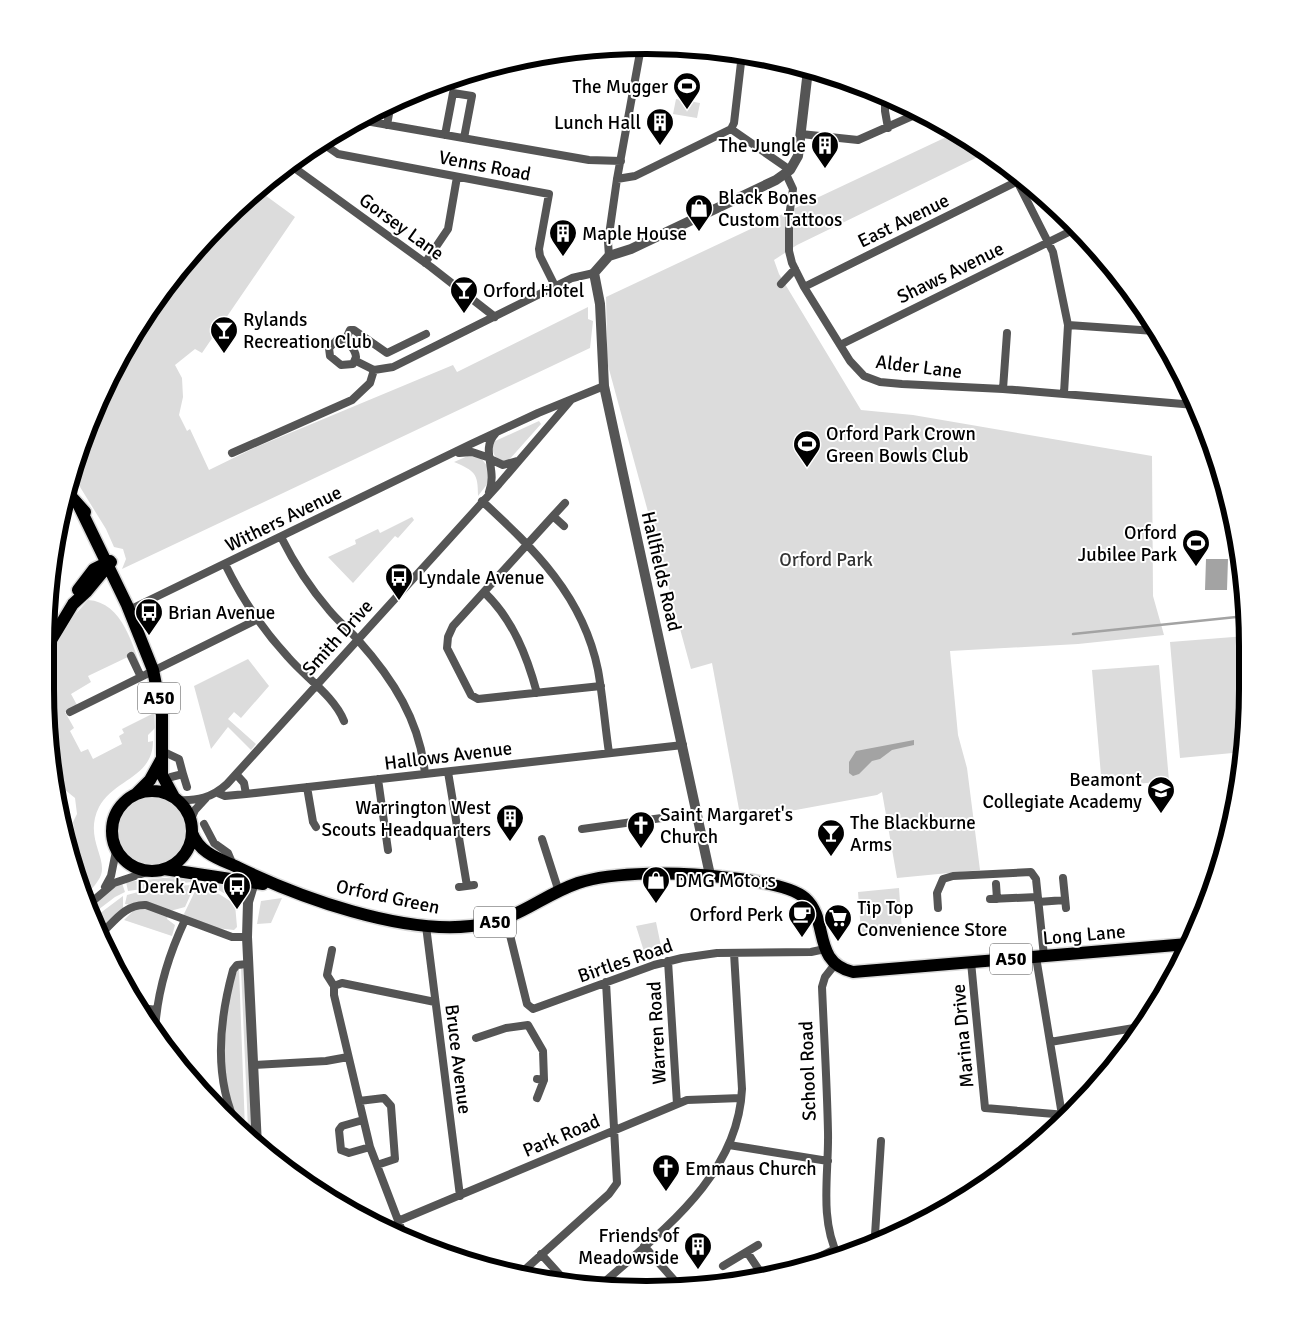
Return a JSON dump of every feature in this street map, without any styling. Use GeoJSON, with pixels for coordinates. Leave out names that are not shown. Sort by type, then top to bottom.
{"type":"FeatureCollection","features":[{"type":"Feature","properties":{"kind":"main road","name":"A50"},"geometry":{"type":"LineString","coordinates":[[73,499],[79,506],[108,563],[125,591],[126,604],[153,670],[162,714],[161,756],[164,782],[175,799],[183,806],[191,827],[186,852],[180,859],[164,869],[150,871]]}},
{"type":"Feature","properties":{"kind":"main road"},"geometry":{"type":"LineString","coordinates":[[73,604],[87,591],[108,563]]}},
{"type":"Feature","properties":{"kind":"main road"},"geometry":{"type":"LineString","coordinates":[[54,635],[73,604],[77,591],[94,569],[108,563]]}},
{"type":"Feature","properties":{"kind":"main road"},"geometry":{"type":"LineString","coordinates":[[87,591],[103,587],[126,604]]}},
{"type":"Feature","properties":{"kind":"main road"},"geometry":{"type":"LineString","coordinates":[[150,871],[134,867],[116,851],[112,834],[114,818],[122,804],[136,794],[150,780],[161,756]]}},
{"type":"Feature","properties":{"kind":"main road"},"geometry":{"type":"LineString","coordinates":[[136,794],[155,791],[175,799]]}},
{"type":"Feature","properties":{"kind":"main road","name":"Orford Green"},"geometry":{"type":"LineString","coordinates":[[191,827],[201,848],[251,877],[360,912],[426,926],[472,926],[506,919],[578,883],[602,878],[710,875],[790,890],[809,903],[816,915],[825,949]]}},
{"type":"Feature","properties":{"kind":"main road","name":"Orford Green"},"geometry":{"type":"LineString","coordinates":[[164,869],[231,879],[251,877]]}},
{"type":"Feature","properties":{"kind":"main road","name":"Long Lane"},"geometry":{"type":"LineString","coordinates":[[836,963],[847,970],[857,972],[1181,945]]}},
{"type":"Feature","properties":{"kind":"main road","name":"A50"},"geometry":{"type":"LineString","coordinates":[[825,949],[836,963]]}},
{"type":"Feature","properties":{"kind":"street"},"geometry":{"type":"LineString","coordinates":[[609,256],[608,242],[617,179],[641,54]]}},
{"type":"Feature","properties":{"kind":"street"},"geometry":{"type":"LineString","coordinates":[[617,179],[635,176],[731,130],[734,123],[740,62]]}},
{"type":"Feature","properties":{"kind":"street"},"geometry":{"type":"LineString","coordinates":[[356,361],[374,370],[393,367],[555,286],[582,274],[594,273],[609,256],[631,249],[788,172],[798,156],[807,76]]}},
{"type":"Feature","properties":{"kind":"street"},"geometry":{"type":"LineString","coordinates":[[445,135],[452,93],[472,96],[464,138]]}},
{"type":"Feature","properties":{"kind":"street"},"geometry":{"type":"LineString","coordinates":[[885,104],[888,128]]}},
{"type":"Feature","properties":{"kind":"street"},"geometry":{"type":"LineString","coordinates":[[387,125],[389,113]]}},
{"type":"Feature","properties":{"kind":"street"},"geometry":{"type":"LineString","coordinates":[[800,134],[858,140],[912,116]]}},
{"type":"Feature","properties":{"kind":"street"},"geometry":{"type":"LineString","coordinates":[[371,122],[588,160],[621,161]]}},
{"type":"Feature","properties":{"kind":"street"},"geometry":{"type":"LineString","coordinates":[[731,130],[788,172]]}},
{"type":"Feature","properties":{"kind":"street","name":"Venns Road"},"geometry":{"type":"LineString","coordinates":[[328,147],[338,154],[550,194],[539,249],[540,256],[555,286]]}},
{"type":"Feature","properties":{"kind":"street","name":"Gorsey Lane"},"geometry":{"type":"LineString","coordinates":[[296,169],[495,316]]}},
{"type":"Feature","properties":{"kind":"street","name":"Alder Lane"},"geometry":{"type":"LineString","coordinates":[[788,172],[793,188],[789,251],[795,269],[840,345],[860,373],[874,380],[1187,404]]}},
{"type":"Feature","properties":{"kind":"street"},"geometry":{"type":"LineString","coordinates":[[425,263],[448,229],[457,177]]}},
{"type":"Feature","properties":{"kind":"street","name":"East Avenue"},"geometry":{"type":"LineString","coordinates":[[804,287],[1015,183]]}},
{"type":"Feature","properties":{"kind":"street"},"geometry":{"type":"LineString","coordinates":[[1025,191],[1053,252],[1068,325],[1064,394]]}},
{"type":"Feature","properties":{"kind":"street","name":"Shaws Avenue"},"geometry":{"type":"LineString","coordinates":[[840,345],[1070,231]]}},
{"type":"Feature","properties":{"kind":"street"},"geometry":{"type":"LineString","coordinates":[[781,284],[795,269]]}},
{"type":"Feature","properties":{"kind":"street","name":"Hallfields Road"},"geometry":{"type":"LineString","coordinates":[[594,273],[600,304],[604,386],[710,875]]}},
{"type":"Feature","properties":{"kind":"street"},"geometry":{"type":"LineString","coordinates":[[1068,325],[1148,330]]}},
{"type":"Feature","properties":{"kind":"street"},"geometry":{"type":"LineString","coordinates":[[345,341],[350,330],[354,330],[387,353],[426,334]]}},
{"type":"Feature","properties":{"kind":"street"},"geometry":{"type":"LineString","coordinates":[[1003,389],[1008,333]]}},
{"type":"Feature","properties":{"kind":"street"},"geometry":{"type":"LineString","coordinates":[[345,341],[355,350],[356,361],[346,366],[330,356],[329,348],[333,342],[345,341]]}},
{"type":"Feature","properties":{"kind":"street"},"geometry":{"type":"LineString","coordinates":[[232,453],[352,400],[370,383],[374,370]]}},
{"type":"Feature","properties":{"kind":"street","name":"Withers Avenue"},"geometry":{"type":"LineString","coordinates":[[126,604],[225,564],[538,413],[604,386]]}},
{"type":"Feature","properties":{"kind":"street","name":"Smith Drive"},"geometry":{"type":"LineString","coordinates":[[191,827],[197,807],[206,798],[218,792],[236,774],[571,400]]}},
{"type":"Feature","properties":{"kind":"street"},"geometry":{"type":"LineString","coordinates":[[538,413],[547,417],[546,428]]}},
{"type":"Feature","properties":{"kind":"street"},"geometry":{"type":"LineString","coordinates":[[488,494],[493,476],[489,443],[496,433]]}},
{"type":"Feature","properties":{"kind":"street","name":"Withers Avenue"},"geometry":{"type":"LineString","coordinates":[[452,455],[472,452],[503,465],[518,460]]}},
{"type":"Feature","properties":{"kind":"street"},"geometry":{"type":"LineString","coordinates":[[482,500],[528,544],[553,573],[576,610],[594,654],[609,753]]}},
{"type":"Feature","properties":{"kind":"street"},"geometry":{"type":"LineString","coordinates":[[565,503],[453,626],[447,640],[449,652],[469,692],[478,699],[600,686]]}},
{"type":"Feature","properties":{"kind":"street"},"geometry":{"type":"LineString","coordinates":[[553,516],[564,526]]}},
{"type":"Feature","properties":{"kind":"street"},"geometry":{"type":"LineString","coordinates":[[281,537],[309,584],[330,611],[378,662],[403,700],[420,743],[425,774]]}},
{"type":"Feature","properties":{"kind":"street"},"geometry":{"type":"LineString","coordinates":[[225,564],[256,620],[288,658],[337,709],[344,721]]}},
{"type":"Feature","properties":{"kind":"street"},"geometry":{"type":"LineString","coordinates":[[485,593],[496,604],[512,626],[537,693]]}},
{"type":"Feature","properties":{"kind":"street"},"geometry":{"type":"LineString","coordinates":[[70,712],[256,620]]}},
{"type":"Feature","properties":{"kind":"street"},"geometry":{"type":"LineString","coordinates":[[132,656],[141,677]]}},
{"type":"Feature","properties":{"kind":"street","name":"Hallows Avenue"},"geometry":{"type":"LineString","coordinates":[[218,792],[225,796],[246,794],[683,745]]}},
{"type":"Feature","properties":{"kind":"street"},"geometry":{"type":"LineString","coordinates":[[161,756],[179,759],[186,787]]}},
{"type":"Feature","properties":{"kind":"street"},"geometry":{"type":"LineString","coordinates":[[448,772],[467,886]]}},
{"type":"Feature","properties":{"kind":"street"},"geometry":{"type":"LineString","coordinates":[[171,777],[183,774]]}},
{"type":"Feature","properties":{"kind":"street"},"geometry":{"type":"LineString","coordinates":[[236,774],[244,783],[246,794]]}},
{"type":"Feature","properties":{"kind":"street"},"geometry":{"type":"LineString","coordinates":[[378,779],[388,850]]}},
{"type":"Feature","properties":{"kind":"street"},"geometry":{"type":"LineString","coordinates":[[307,787],[313,822],[316,827]]}},
{"type":"Feature","properties":{"kind":"street","name":"Smith Drive"},"geometry":{"type":"LineString","coordinates":[[175,799],[206,798]]}},
{"type":"Feature","properties":{"kind":"street"},"geometry":{"type":"LineString","coordinates":[[582,830],[698,813]]}},
{"type":"Feature","properties":{"kind":"street","name":"Orford Green"},"geometry":{"type":"LineString","coordinates":[[204,824],[214,843],[228,854],[233,865]]}},
{"type":"Feature","properties":{"kind":"street"},"geometry":{"type":"LineString","coordinates":[[542,839],[559,892]]}},
{"type":"Feature","properties":{"kind":"street"},"geometry":{"type":"LineString","coordinates":[[103,891],[111,876],[116,851]]}},
{"type":"Feature","properties":{"kind":"street"},"geometry":{"type":"LineString","coordinates":[[93,900],[103,891],[122,879],[150,871]]}},
{"type":"Feature","properties":{"kind":"street"},"geometry":{"type":"LineString","coordinates":[[938,908],[938,888],[943,879],[985,874],[1030,872],[1036,880],[1040,956],[1050,1042],[1063,1111]]}},
{"type":"Feature","properties":{"kind":"street"},"geometry":{"type":"LineString","coordinates":[[251,877],[247,937],[256,1132]]}},
{"type":"Feature","properties":{"kind":"street"},"geometry":{"type":"LineString","coordinates":[[996,884],[994,899],[1038,899],[1066,904],[1063,878]]}},
{"type":"Feature","properties":{"kind":"street"},"geometry":{"type":"LineString","coordinates":[[231,879],[248,901]]}},
{"type":"Feature","properties":{"kind":"street"},"geometry":{"type":"LineString","coordinates":[[248,901],[266,888],[275,885]]}},
{"type":"Feature","properties":{"kind":"street"},"geometry":{"type":"LineString","coordinates":[[927,900],[937,899]]}},
{"type":"Feature","properties":{"kind":"street"},"geometry":{"type":"LineString","coordinates":[[105,930],[126,909],[134,905],[146,904],[232,936],[247,937]]}},
{"type":"Feature","properties":{"kind":"street"},"geometry":{"type":"LineString","coordinates":[[506,919],[527,1004],[531,1008],[528,1025],[543,1051],[537,1098]]}},
{"type":"Feature","properties":{"kind":"street"},"geometry":{"type":"LineString","coordinates":[[156,1021],[156,1010],[168,960],[185,920]]}},
{"type":"Feature","properties":{"kind":"street","name":"Bruce Avenue"},"geometry":{"type":"LineString","coordinates":[[426,926],[460,1196]]}},
{"type":"Feature","properties":{"kind":"street","name":"Birtles Road"},"geometry":{"type":"LineString","coordinates":[[531,1008],[536,1009],[668,961],[734,953],[811,952],[825,949]]}},
{"type":"Feature","properties":{"kind":"street"},"geometry":{"type":"LineString","coordinates":[[332,950],[327,975],[334,986],[334,995],[370,1147],[401,1227]]}},
{"type":"Feature","properties":{"kind":"street"},"geometry":{"type":"LineString","coordinates":[[607,1280],[698,1194],[729,1145],[742,1098],[734,953]]}},
{"type":"Feature","properties":{"kind":"street","name":"Warren Road"},"geometry":{"type":"LineString","coordinates":[[668,961],[676,1104]]}},
{"type":"Feature","properties":{"kind":"street","name":"Marina Drive"},"geometry":{"type":"LineString","coordinates":[[971,962],[985,1108],[1059,1115]]}},
{"type":"Feature","properties":{"kind":"street","name":"School Road"},"geometry":{"type":"LineString","coordinates":[[836,963],[824,977],[822,987],[827,1100],[827,1213],[836,1250]]}},
{"type":"Feature","properties":{"kind":"street"},"geometry":{"type":"LineString","coordinates":[[235,1115],[223,1074],[221,1030],[233,970],[237,965],[248,964]]}},
{"type":"Feature","properties":{"kind":"street"},"geometry":{"type":"LineString","coordinates":[[526,1269],[614,1189],[618,1176],[606,982]]}},
{"type":"Feature","properties":{"kind":"street"},"geometry":{"type":"LineString","coordinates":[[334,986],[342,983],[435,1002]]}},
{"type":"Feature","properties":{"kind":"street"},"geometry":{"type":"LineString","coordinates":[[148,1009],[156,1010]]}},
{"type":"Feature","properties":{"kind":"street"},"geometry":{"type":"LineString","coordinates":[[487,1045],[480,1037],[506,1028],[528,1025]]}},
{"type":"Feature","properties":{"kind":"street"},"geometry":{"type":"LineString","coordinates":[[1050,1042],[1132,1028]]}},
{"type":"Feature","properties":{"kind":"street"},"geometry":{"type":"LineString","coordinates":[[253,1065],[326,1061],[348,1057]]}},
{"type":"Feature","properties":{"kind":"street"},"geometry":{"type":"LineString","coordinates":[[359,1102],[384,1098],[391,1106],[395,1159],[377,1165]]}},
{"type":"Feature","properties":{"kind":"street","name":"Park Road"},"geometry":{"type":"LineString","coordinates":[[398,1221],[676,1104],[697,1099],[742,1098]]}},
{"type":"Feature","properties":{"kind":"street"},"geometry":{"type":"LineString","coordinates":[[363,1120],[342,1126],[337,1135],[341,1150],[349,1153],[370,1147]]}},
{"type":"Feature","properties":{"kind":"street"},"geometry":{"type":"LineString","coordinates":[[876,1235],[881,1141]]}},
{"type":"Feature","properties":{"kind":"street"},"geometry":{"type":"LineString","coordinates":[[729,1145],[828,1161]]}},
{"type":"Feature","properties":{"kind":"street"},"geometry":{"type":"LineString","coordinates":[[723,1266],[758,1245]]}},
{"type":"Feature","properties":{"kind":"street"},"geometry":{"type":"LineString","coordinates":[[644,1246],[674,1280]]}},
{"type":"Feature","properties":{"kind":"street"},"geometry":{"type":"LineString","coordinates":[[747,1252],[759,1270]]}},
{"type":"Feature","properties":{"kind":"street"},"geometry":{"type":"LineString","coordinates":[[541,1254],[560,1275]]}},
{"type":"Feature","properties":{"kind":"green space","name":"The Mugger"},"geometry":{"type":"Polygon","coordinates":[[[676,99],[700,103],[697,118],[673,114],[676,99]]]}},
{"type":"Feature","properties":{"kind":"green space","name":"Orford Park"},"geometry":{"type":"Polygon","coordinates":[[[948,136],[979,156],[797,245],[774,260],[779,274],[861,410],[913,415],[1152,456],[1153,596],[1164,635],[1078,644],[950,651],[958,735],[967,768],[980,870],[897,878],[882,792],[877,795],[741,820],[712,663],[691,669],[604,351],[607,340],[606,297],[948,136]]]}},
{"type":"Feature","properties":{"kind":"green space"},"geometry":{"type":"Polygon","coordinates":[[[264,194],[295,217],[202,353],[195,349],[175,365],[182,378],[183,397],[179,415],[187,431],[190,429],[209,470],[254,448],[453,365],[457,372],[588,307],[588,319],[593,321],[590,348],[122,569],[126,559],[123,549],[114,547],[106,529],[77,482],[85,456],[115,384],[133,350],[176,286],[227,227],[264,194]]]}},
{"type":"Feature","properties":{"kind":"green space"},"geometry":{"type":"Polygon","coordinates":[[[539,421],[541,424],[507,462],[495,456],[493,442],[539,421]]]}},
{"type":"Feature","properties":{"kind":"green space"},"geometry":{"type":"Polygon","coordinates":[[[470,455],[481,458],[488,467],[488,483],[478,496],[477,482],[474,474],[467,468],[454,462],[470,455]]]}},
{"type":"Feature","properties":{"kind":"green space"},"geometry":{"type":"Polygon","coordinates":[[[412,517],[414,520],[398,538],[395,536],[353,583],[328,557],[356,544],[355,540],[378,529],[380,533],[412,517]]]}},
{"type":"Feature","properties":{"kind":"green space"},"geometry":{"type":"Polygon","coordinates":[[[88,600],[100,603],[110,609],[125,628],[143,673],[132,655],[88,676],[91,682],[71,694],[77,705],[65,712],[74,728],[70,731],[81,752],[88,749],[93,759],[122,744],[119,736],[124,733],[122,729],[154,713],[155,728],[148,735],[148,742],[153,741],[147,763],[140,771],[114,790],[99,807],[94,828],[102,868],[101,875],[90,891],[79,858],[73,822],[77,814],[75,798],[62,788],[55,727],[54,647],[73,617],[88,600]]]}},
{"type":"Feature","properties":{"kind":"green space"},"geometry":{"type":"Polygon","coordinates":[[[1239,637],[1238,727],[1235,753],[1180,758],[1170,642],[1239,637]]]}},
{"type":"Feature","properties":{"kind":"green space"},"geometry":{"type":"Polygon","coordinates":[[[248,659],[269,686],[241,718],[234,712],[228,719],[256,744],[251,750],[228,727],[211,749],[194,686],[248,659]]]}},
{"type":"Feature","properties":{"kind":"green space"},"geometry":{"type":"Polygon","coordinates":[[[1159,665],[1169,781],[1102,787],[1092,670],[1159,665]]]}},
{"type":"Feature","properties":{"kind":"green space"},"geometry":{"type":"Polygon","coordinates":[[[158,795],[177,805],[185,817],[187,831],[185,845],[177,857],[165,865],[144,867],[125,857],[117,845],[115,824],[125,805],[137,797],[158,795]]]}},
{"type":"Feature","properties":{"kind":"green space"},"geometry":{"type":"Polygon","coordinates":[[[163,878],[198,879],[198,881],[128,891],[126,882],[163,878]]]}},
{"type":"Feature","properties":{"kind":"green space"},"geometry":{"type":"Polygon","coordinates":[[[205,882],[229,883],[238,894],[239,902],[205,882]]]}},
{"type":"Feature","properties":{"kind":"green space"},"geometry":{"type":"Polygon","coordinates":[[[122,883],[125,892],[97,910],[95,904],[109,890],[122,883]]]}},
{"type":"Feature","properties":{"kind":"green space"},"geometry":{"type":"Polygon","coordinates":[[[203,884],[235,904],[237,927],[234,930],[216,928],[183,916],[198,885],[203,884]]]}},
{"type":"Feature","properties":{"kind":"green space"},"geometry":{"type":"Polygon","coordinates":[[[195,885],[185,907],[170,911],[125,904],[127,895],[161,888],[195,885]]]}},
{"type":"Feature","properties":{"kind":"green space"},"geometry":{"type":"Polygon","coordinates":[[[899,888],[902,930],[861,933],[858,892],[899,888]]]}},
{"type":"Feature","properties":{"kind":"green space"},"geometry":{"type":"Polygon","coordinates":[[[123,896],[123,909],[105,928],[99,914],[123,896]]]}},
{"type":"Feature","properties":{"kind":"green space"},"geometry":{"type":"Polygon","coordinates":[[[282,898],[271,923],[257,924],[261,901],[282,898]]]}},
{"type":"Feature","properties":{"kind":"green space"},"geometry":{"type":"Polygon","coordinates":[[[143,907],[168,916],[167,919],[175,925],[172,936],[124,920],[136,908],[143,907]]]}},
{"type":"Feature","properties":{"kind":"green space"},"geometry":{"type":"Polygon","coordinates":[[[656,922],[662,951],[658,952],[659,957],[647,961],[636,926],[656,922]]]}},
{"type":"Feature","properties":{"kind":"green space"},"geometry":{"type":"Polygon","coordinates":[[[241,968],[244,969],[252,1124],[248,1127],[241,968]]]}},
{"type":"Feature","properties":{"kind":"green space"},"geometry":{"type":"Polygon","coordinates":[[[239,969],[245,1124],[235,1115],[226,1078],[225,1025],[232,981],[239,969]]]}},
{"type":"Feature","properties":{"kind":"shaded area"},"geometry":{"type":"Polygon","coordinates":[[[1206,559],[1228,559],[1227,590],[1205,590],[1206,559]]]}},
{"type":"Feature","properties":{"kind":"shaded area"},"geometry":{"type":"Polygon","coordinates":[[[914,740],[914,745],[892,750],[880,759],[872,761],[859,774],[853,776],[849,773],[849,762],[856,751],[914,740]]]}},
{"type":"Feature","properties":{"kind":"waterway"},"geometry":{"type":"LineString","coordinates":[[1073,634],[1238,617]]}},
{"type":"Feature","properties":{"kind":"place","name":"The Mugger"},"geometry":{"type":"Point","coordinates":[687,110]}},
{"type":"Feature","properties":{"kind":"place","name":"Lunch Hall"},"geometry":{"type":"Point","coordinates":[660,146]}},
{"type":"Feature","properties":{"kind":"place","name":"The Jungle"},"geometry":{"type":"Point","coordinates":[825,169]}},
{"type":"Feature","properties":{"kind":"place","name":"Black Bones Custom Tattoos"},"geometry":{"type":"Point","coordinates":[699,232]}},
{"type":"Feature","properties":{"kind":"place","name":"Maple House"},"geometry":{"type":"Point","coordinates":[563,257]}},
{"type":"Feature","properties":{"kind":"place","name":"Orford Hotel"},"geometry":{"type":"Point","coordinates":[464,314]}},
{"type":"Feature","properties":{"kind":"place","name":"Rylands Recreation Club"},"geometry":{"type":"Point","coordinates":[224,354]}},
{"type":"Feature","properties":{"kind":"place","name":"Orford Park Crown Green Bowls Club"},"geometry":{"type":"Point","coordinates":[807,468]}},
{"type":"Feature","properties":{"kind":"place","name":"Orford Jubilee Park"},"geometry":{"type":"Point","coordinates":[1196,567]}},
{"type":"Feature","properties":{"kind":"place","name":"Lyndale Avenue"},"geometry":{"type":"Point","coordinates":[399,601]}},
{"type":"Feature","properties":{"kind":"place","name":"Brian Avenue"},"geometry":{"type":"Point","coordinates":[149,636]}},
{"type":"Feature","properties":{"kind":"place","name":"Beamont Collegiate Academy"},"geometry":{"type":"Point","coordinates":[1161,814]}},
{"type":"Feature","properties":{"kind":"place","name":"Warrington West Scouts Headquarters"},"geometry":{"type":"Point","coordinates":[510,842]}},
{"type":"Feature","properties":{"kind":"place","name":"Saint Margaret's Church"},"geometry":{"type":"Point","coordinates":[641,849]}},
{"type":"Feature","properties":{"kind":"place","name":"The Blackburne Arms"},"geometry":{"type":"Point","coordinates":[831,857]}},
{"type":"Feature","properties":{"kind":"place","name":"DMG Motors"},"geometry":{"type":"Point","coordinates":[656,904]}},
{"type":"Feature","properties":{"kind":"place","name":"Derek Ave"},"geometry":{"type":"Point","coordinates":[237,910]}},
{"type":"Feature","properties":{"kind":"place","name":"Orford Perk"},"geometry":{"type":"Point","coordinates":[802,938]}},
{"type":"Feature","properties":{"kind":"place","name":"Tip Top Convenience Store"},"geometry":{"type":"Point","coordinates":[838,942]}},
{"type":"Feature","properties":{"kind":"place","name":"Emmaus Church"},"geometry":{"type":"Point","coordinates":[666,1192]}},
{"type":"Feature","properties":{"kind":"place","name":"Friends of Meadowside"},"geometry":{"type":"Point","coordinates":[698,1270]}}]}
